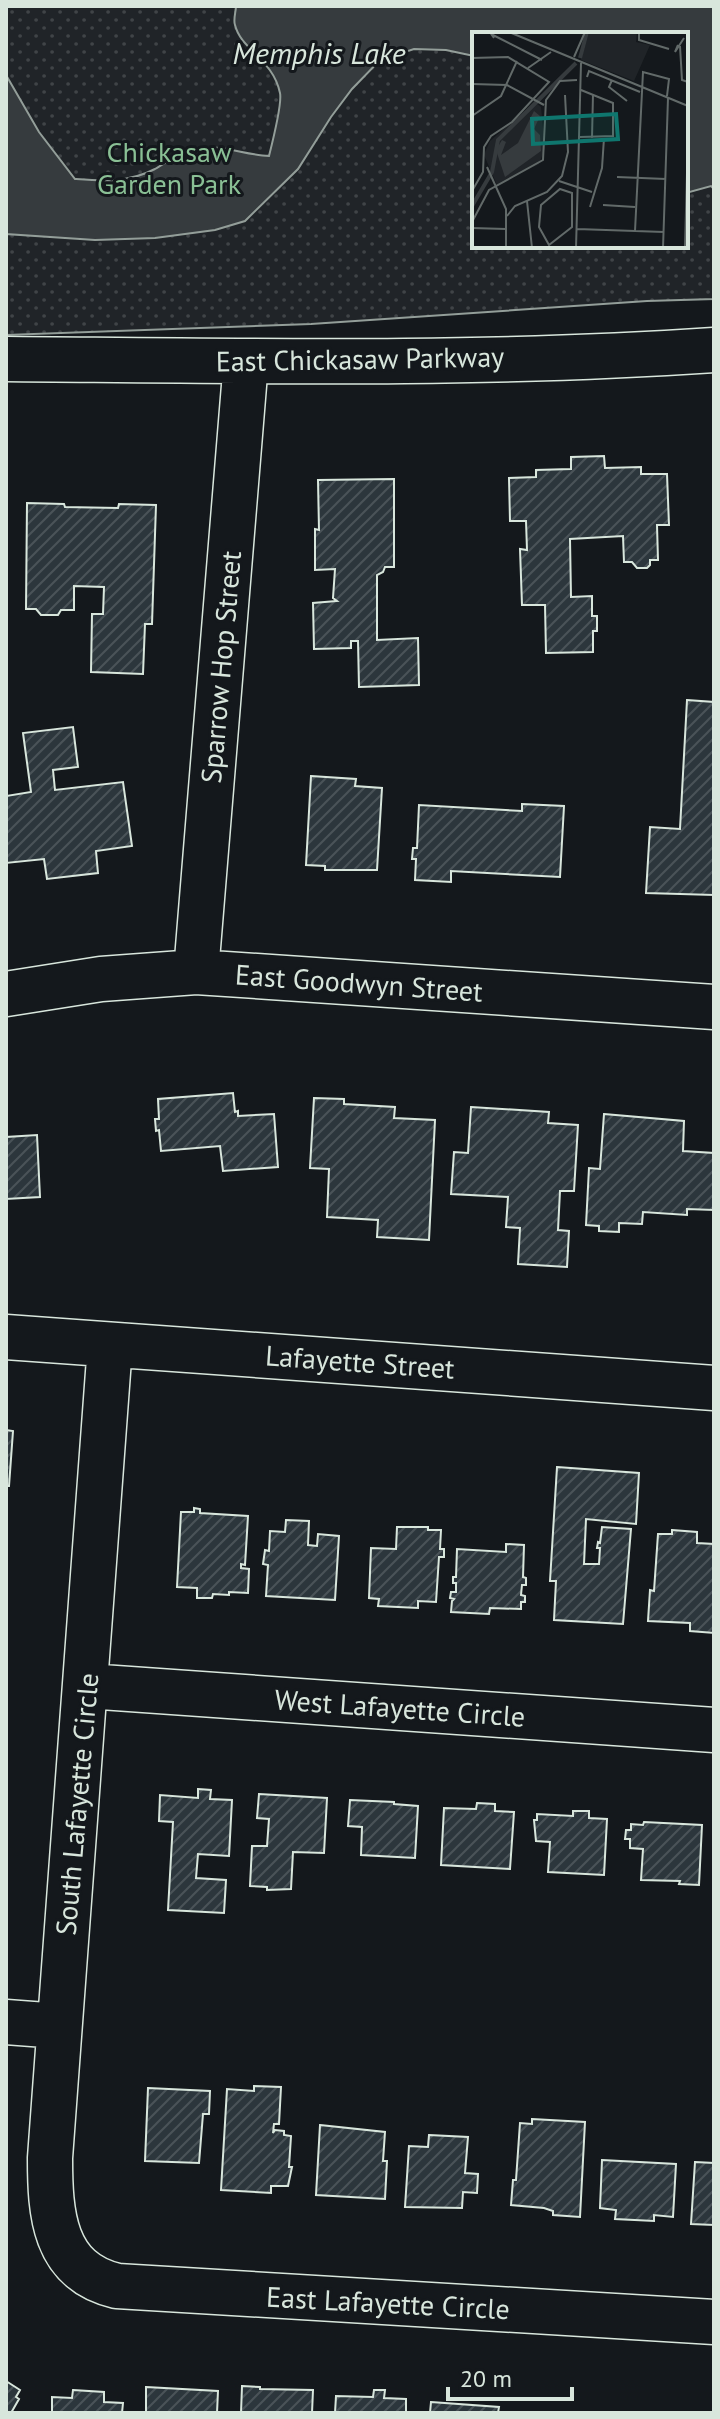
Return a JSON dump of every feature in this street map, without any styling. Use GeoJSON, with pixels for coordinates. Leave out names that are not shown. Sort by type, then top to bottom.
{"type":"FeatureCollection","features":[{"type":"Feature","properties":{"kind":"street","name":"East Chickasaw Parkway"},"geometry":{"type":"LineString","coordinates":[[6,359],[246,361],[616,357],[714,350]]}},
{"type":"Feature","properties":{"kind":"street","name":"Sparrow Hop Street"},"geometry":{"type":"LineString","coordinates":[[196,972],[246,361]]}},
{"type":"Feature","properties":{"kind":"street","name":"East Goodwyn Street"},"geometry":{"type":"LineString","coordinates":[[6,994],[101,979],[196,972],[714,1007]]}},
{"type":"Feature","properties":{"kind":"street","name":"Lafayette Street"},"geometry":{"type":"LineString","coordinates":[[6,1337],[714,1388]]}},
{"type":"Feature","properties":{"kind":"street","name":"South Lafayette Circle"},"geometry":{"type":"LineString","coordinates":[[71,2258],[60,2241],[52,2217],[50,2189],[59,2026],[87,1686],[110,1345]]}},
{"type":"Feature","properties":{"kind":"street","name":"West Lafayette Circle"},"geometry":{"type":"LineString","coordinates":[[87,1686],[714,1730]]}},
{"type":"Feature","properties":{"kind":"street"},"geometry":{"type":"LineString","coordinates":[[6,2022],[59,2026]]}},
{"type":"Feature","properties":{"kind":"street","name":"East Lafayette Circle"},"geometry":{"type":"LineString","coordinates":[[71,2258],[89,2276],[117,2286],[714,2322]]}},
{"type":"Feature","properties":{"kind":"green space","name":"Chickasaw Garden Park"},"geometry":{"type":"Polygon","coordinates":[[[6,6],[714,6],[714,299],[311,324],[6,335],[6,6]]]}},
{"type":"Feature","properties":{"kind":"water","name":"Memphis Lake"},"geometry":{"type":"Polygon","coordinates":[[[236,6],[714,6],[714,189],[711,186],[688,192],[688,32],[472,32],[472,56],[446,50],[414,49],[380,60],[352,89],[298,169],[245,221],[215,230],[155,238],[95,240],[6,234],[6,75],[39,132],[75,179],[135,177],[194,149],[222,148],[269,156],[280,93],[271,72],[238,34],[234,23],[236,6]]]}},
{"type":"Feature","properties":{"kind":"building"},"geometry":{"type":"Polygon","coordinates":[[[604,456],[605,468],[641,467],[641,474],[667,474],[669,525],[657,525],[658,560],[650,560],[647,568],[637,568],[632,562],[624,562],[623,536],[570,539],[571,597],[592,596],[592,616],[597,616],[593,652],[546,653],[545,605],[522,605],[520,549],[527,550],[526,521],[510,521],[509,478],[536,477],[536,470],[571,469],[571,457],[604,456]]]}},
{"type":"Feature","properties":{"kind":"building"},"geometry":{"type":"Polygon","coordinates":[[[394,479],[394,567],[385,567],[377,575],[377,640],[418,638],[419,685],[359,687],[358,641],[351,641],[351,648],[314,649],[313,603],[337,601],[333,598],[335,569],[315,570],[315,529],[319,530],[318,480],[394,479]]]}},
{"type":"Feature","properties":{"kind":"building"},"geometry":{"type":"Polygon","coordinates":[[[27,503],[118,508],[119,504],[156,505],[152,624],[145,624],[143,674],[91,672],[92,614],[103,614],[104,587],[74,586],[74,610],[61,610],[58,615],[41,615],[36,609],[26,609],[27,503]]]}},
{"type":"Feature","properties":{"kind":"building"},"geometry":{"type":"Polygon","coordinates":[[[687,700],[714,702],[714,895],[646,893],[650,827],[680,829],[687,700]]]}},
{"type":"Feature","properties":{"kind":"building"},"geometry":{"type":"Polygon","coordinates":[[[73,727],[78,767],[53,770],[55,790],[123,782],[132,846],[96,851],[98,873],[47,879],[44,859],[6,863],[6,796],[31,792],[23,733],[73,727]]]}},
{"type":"Feature","properties":{"kind":"building"},"geometry":{"type":"Polygon","coordinates":[[[311,776],[356,779],[355,786],[382,788],[377,870],[325,870],[325,866],[306,865],[311,776]]]}},
{"type":"Feature","properties":{"kind":"building"},"geometry":{"type":"Polygon","coordinates":[[[522,804],[564,806],[560,877],[451,871],[451,882],[415,880],[416,859],[412,859],[413,848],[417,848],[419,805],[522,811],[522,804]]]}},
{"type":"Feature","properties":{"kind":"building"},"geometry":{"type":"Polygon","coordinates":[[[233,1093],[238,1116],[274,1114],[278,1167],[223,1171],[220,1146],[161,1151],[155,1119],[159,1119],[158,1099],[233,1093]]]}},
{"type":"Feature","properties":{"kind":"building"},"geometry":{"type":"Polygon","coordinates":[[[314,1098],[344,1099],[344,1104],[395,1107],[394,1118],[435,1120],[429,1240],[377,1237],[378,1220],[327,1217],[329,1169],[310,1168],[314,1098]]]}},
{"type":"Feature","properties":{"kind":"building"},"geometry":{"type":"Polygon","coordinates":[[[471,1107],[549,1112],[548,1123],[578,1125],[574,1191],[560,1191],[558,1230],[569,1231],[567,1267],[518,1264],[520,1228],[506,1227],[508,1197],[451,1194],[454,1152],[468,1153],[471,1107]]]}},
{"type":"Feature","properties":{"kind":"building"},"geometry":{"type":"Polygon","coordinates":[[[604,1114],[684,1121],[683,1151],[714,1153],[714,1210],[687,1209],[687,1215],[643,1212],[642,1224],[619,1223],[619,1232],[599,1231],[599,1226],[586,1225],[589,1168],[600,1169],[604,1114]]]}},
{"type":"Feature","properties":{"kind":"building"},"geometry":{"type":"Polygon","coordinates":[[[37,1135],[40,1197],[6,1199],[6,1137],[37,1135]]]}},
{"type":"Feature","properties":{"kind":"building"},"geometry":{"type":"Polygon","coordinates":[[[6,1430],[13,1431],[9,1486],[6,1486],[6,1430]]]}},
{"type":"Feature","properties":{"kind":"building"},"geometry":{"type":"Polygon","coordinates":[[[557,1467],[639,1473],[636,1524],[586,1519],[584,1564],[599,1564],[600,1548],[597,1548],[602,1527],[631,1529],[623,1624],[554,1620],[556,1581],[550,1581],[557,1467]]]}},
{"type":"Feature","properties":{"kind":"building"},"geometry":{"type":"Polygon","coordinates":[[[194,1508],[200,1509],[200,1513],[248,1516],[245,1565],[241,1564],[241,1568],[249,1569],[248,1593],[229,1592],[229,1595],[213,1594],[212,1598],[197,1598],[197,1588],[177,1587],[181,1512],[194,1512],[194,1508]]]}},
{"type":"Feature","properties":{"kind":"building"},"geometry":{"type":"Polygon","coordinates":[[[286,1520],[309,1521],[308,1545],[317,1546],[318,1534],[339,1536],[335,1600],[266,1596],[268,1565],[263,1564],[265,1550],[269,1551],[270,1531],[285,1532],[286,1520]]]}},
{"type":"Feature","properties":{"kind":"building"},"geometry":{"type":"Polygon","coordinates":[[[397,1527],[441,1530],[440,1549],[444,1549],[444,1557],[439,1557],[436,1602],[418,1601],[418,1608],[378,1606],[379,1599],[369,1598],[371,1548],[396,1549],[397,1527]]]}},
{"type":"Feature","properties":{"kind":"building"},"geometry":{"type":"Polygon","coordinates":[[[672,1530],[697,1532],[697,1543],[714,1544],[714,1633],[690,1631],[690,1623],[648,1621],[650,1590],[654,1591],[658,1534],[672,1534],[672,1530]]]}},
{"type":"Feature","properties":{"kind":"building"},"geometry":{"type":"Polygon","coordinates":[[[506,1544],[524,1545],[523,1577],[526,1578],[526,1585],[522,1585],[521,1595],[525,1596],[525,1602],[521,1602],[521,1609],[490,1608],[489,1614],[451,1612],[454,1599],[450,1598],[451,1592],[456,1592],[453,1577],[456,1577],[457,1549],[506,1552],[506,1544]]]}},
{"type":"Feature","properties":{"kind":"building"},"geometry":{"type":"Polygon","coordinates":[[[198,1789],[211,1790],[210,1799],[232,1800],[229,1856],[198,1854],[196,1878],[226,1880],[224,1913],[168,1910],[173,1822],[159,1821],[160,1795],[198,1798],[198,1789]]]}},
{"type":"Feature","properties":{"kind":"building"},"geometry":{"type":"Polygon","coordinates":[[[259,1794],[327,1798],[324,1853],[293,1852],[291,1889],[267,1890],[267,1887],[250,1886],[252,1846],[267,1846],[269,1819],[257,1818],[259,1794]]]}},
{"type":"Feature","properties":{"kind":"building"},"geometry":{"type":"Polygon","coordinates":[[[350,1800],[418,1806],[415,1858],[361,1855],[362,1827],[348,1826],[350,1800]]]}},
{"type":"Feature","properties":{"kind":"building"},"geometry":{"type":"Polygon","coordinates":[[[477,1803],[495,1804],[495,1811],[514,1812],[510,1869],[441,1865],[444,1808],[476,1809],[477,1803]]]}},
{"type":"Feature","properties":{"kind":"building"},"geometry":{"type":"Polygon","coordinates":[[[573,1811],[589,1811],[589,1818],[607,1819],[604,1875],[548,1872],[550,1842],[536,1841],[534,1820],[537,1820],[537,1814],[573,1816],[573,1811]]]}},
{"type":"Feature","properties":{"kind":"building"},"geometry":{"type":"Polygon","coordinates":[[[644,1822],[702,1825],[699,1885],[641,1880],[643,1849],[630,1848],[630,1839],[625,1839],[626,1830],[631,1830],[631,1824],[643,1825],[644,1822]]]}},
{"type":"Feature","properties":{"kind":"building"},"geometry":{"type":"Polygon","coordinates":[[[254,2086],[281,2087],[279,2124],[274,2124],[273,2133],[275,2130],[284,2131],[284,2135],[291,2136],[289,2167],[292,2167],[288,2186],[271,2186],[271,2193],[221,2190],[227,2089],[254,2091],[254,2086]]]}},
{"type":"Feature","properties":{"kind":"building"},"geometry":{"type":"Polygon","coordinates":[[[148,2088],[210,2091],[209,2114],[203,2114],[199,2163],[145,2161],[148,2088]]]}},
{"type":"Feature","properties":{"kind":"building"},"geometry":{"type":"Polygon","coordinates":[[[532,2119],[585,2122],[580,2217],[553,2215],[553,2211],[544,2208],[511,2205],[520,2123],[532,2124],[532,2119]]]}},
{"type":"Feature","properties":{"kind":"building"},"geometry":{"type":"Polygon","coordinates":[[[320,2125],[385,2132],[385,2199],[316,2195],[320,2125]]]}},
{"type":"Feature","properties":{"kind":"building"},"geometry":{"type":"Polygon","coordinates":[[[429,2135],[468,2137],[465,2173],[478,2174],[477,2193],[463,2192],[462,2208],[405,2207],[409,2146],[428,2147],[429,2135]]]}},
{"type":"Feature","properties":{"kind":"building"},"geometry":{"type":"Polygon","coordinates":[[[602,2160],[676,2164],[673,2217],[654,2215],[654,2221],[615,2219],[616,2210],[600,2208],[602,2160]]]}},
{"type":"Feature","properties":{"kind":"building"},"geometry":{"type":"Polygon","coordinates":[[[695,2162],[714,2163],[714,2225],[691,2224],[695,2162]]]}},
{"type":"Feature","properties":{"kind":"building"},"geometry":{"type":"Polygon","coordinates":[[[6,2381],[20,2390],[11,2413],[6,2413],[6,2381]]]}},
{"type":"Feature","properties":{"kind":"building"},"geometry":{"type":"Polygon","coordinates":[[[242,2386],[313,2390],[312,2413],[241,2413],[242,2386]]]}},
{"type":"Feature","properties":{"kind":"building"},"geometry":{"type":"Polygon","coordinates":[[[146,2387],[218,2391],[217,2413],[146,2413],[146,2387]]]}},
{"type":"Feature","properties":{"kind":"building"},"geometry":{"type":"Polygon","coordinates":[[[73,2390],[104,2392],[104,2402],[123,2403],[122,2413],[52,2413],[52,2397],[72,2398],[73,2390]]]}},
{"type":"Feature","properties":{"kind":"building"},"geometry":{"type":"Polygon","coordinates":[[[374,2390],[385,2390],[384,2398],[406,2399],[406,2413],[335,2413],[336,2396],[373,2397],[374,2390]]]}},
{"type":"Feature","properties":{"kind":"building"},"geometry":{"type":"Polygon","coordinates":[[[431,2402],[499,2407],[498,2413],[430,2413],[431,2402]]]}}]}
